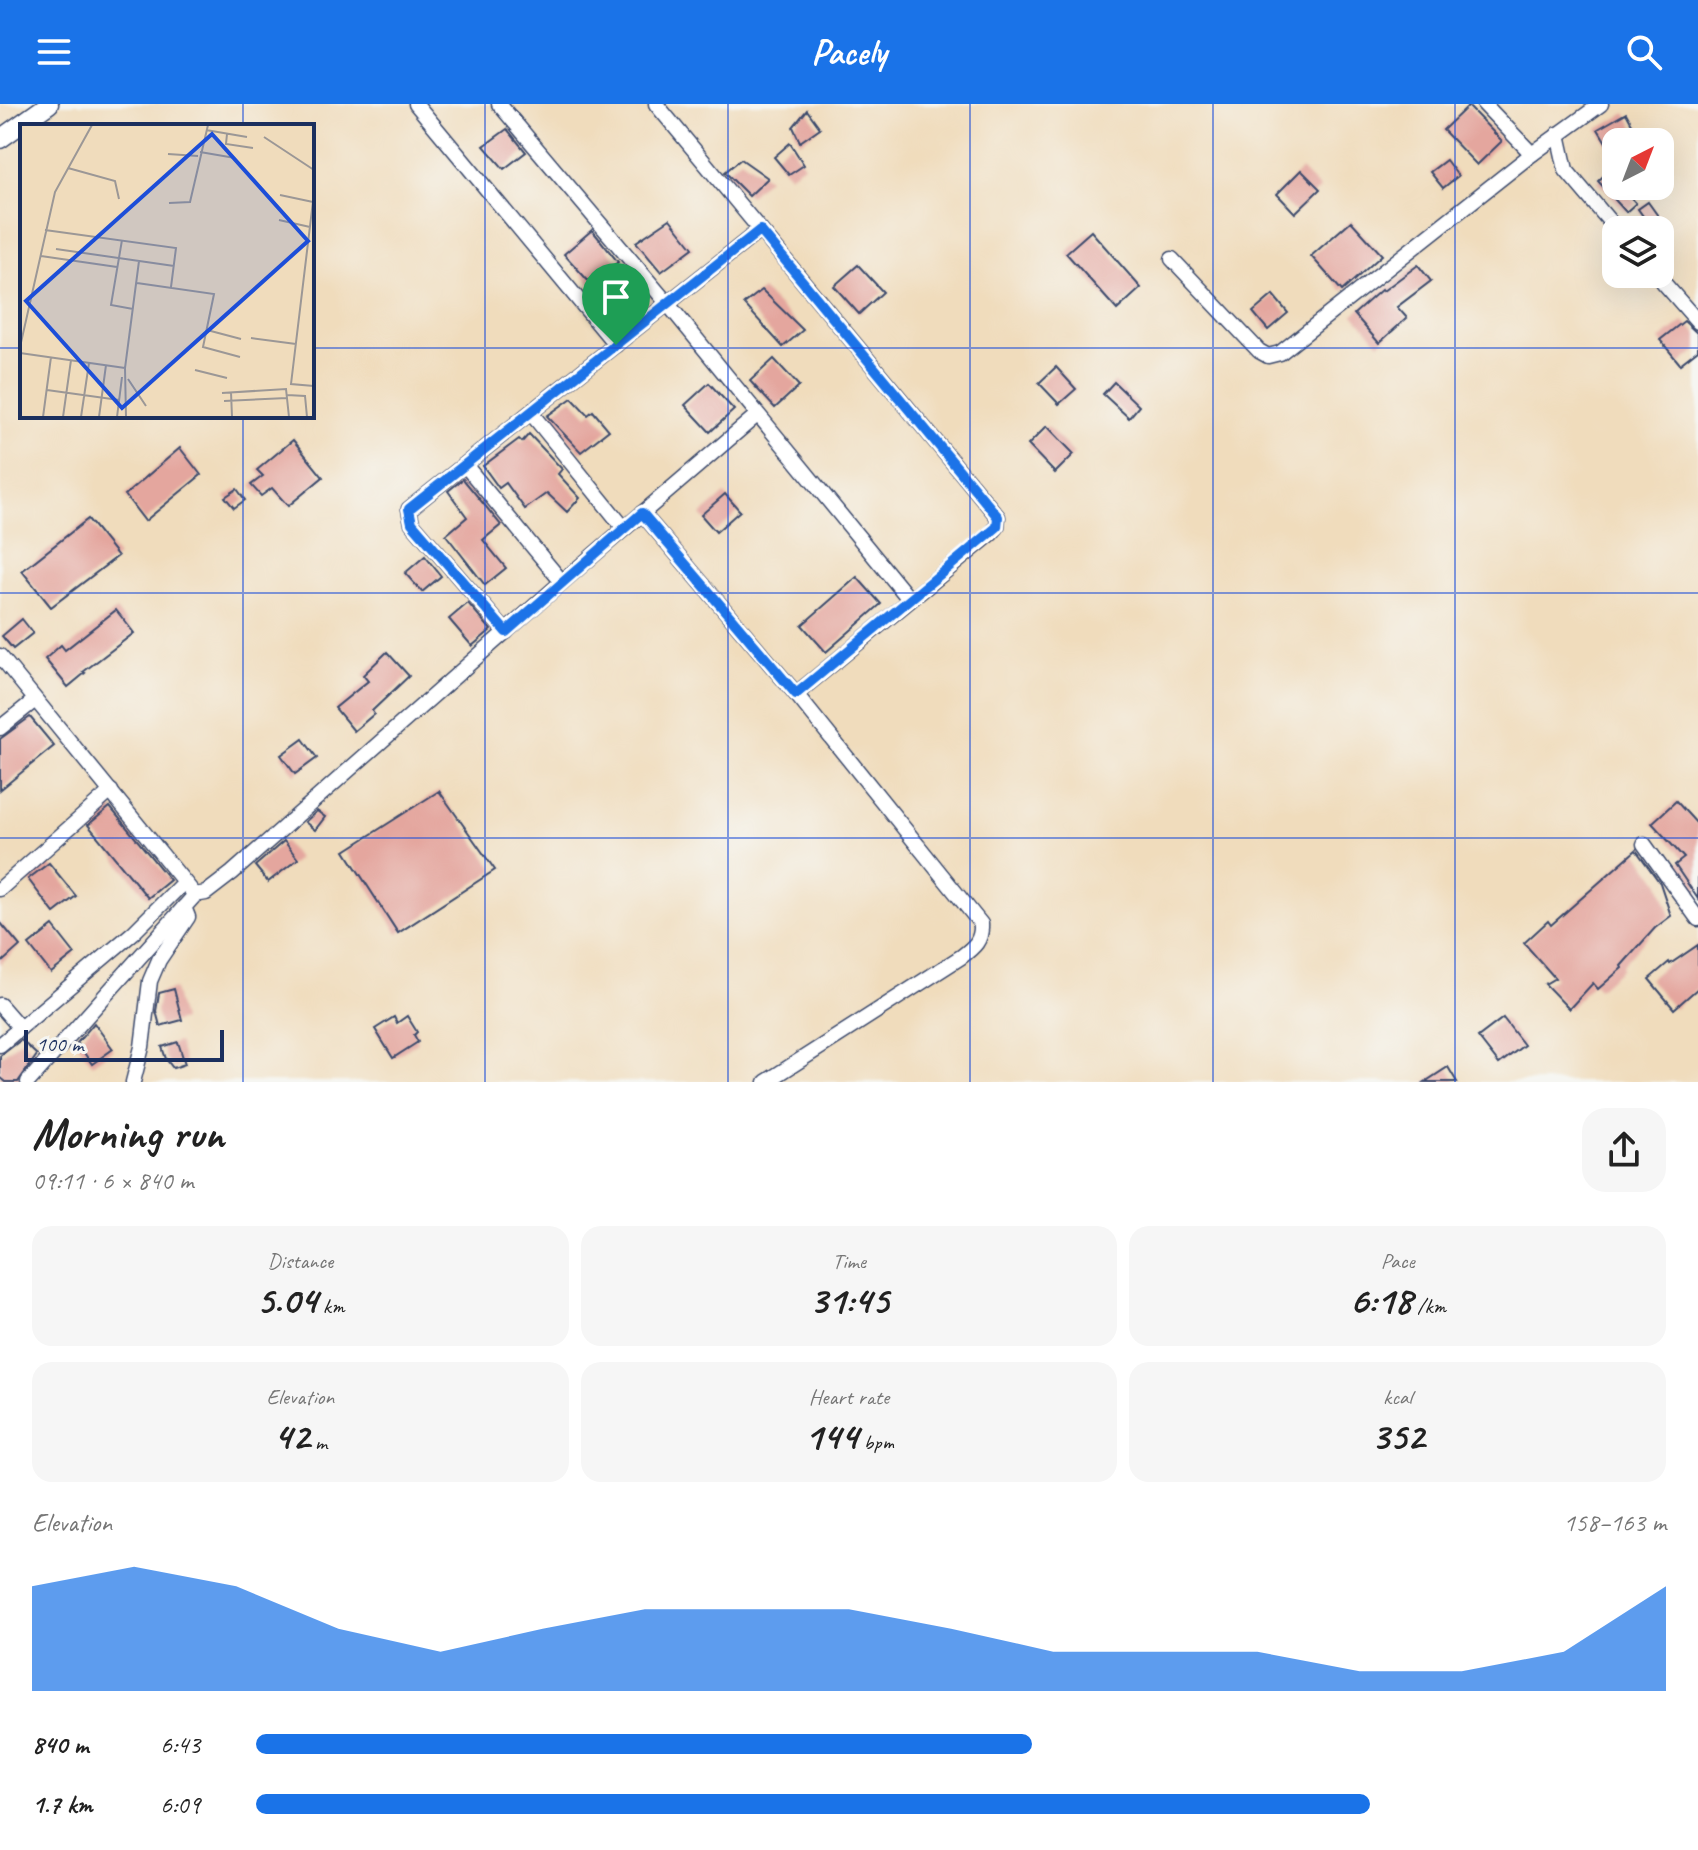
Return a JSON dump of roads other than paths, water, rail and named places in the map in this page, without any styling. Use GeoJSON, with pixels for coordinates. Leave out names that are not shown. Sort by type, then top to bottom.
{"type":"FeatureCollection","features":[{"type":"Feature","properties":{"kind":"street"},"geometry":{"type":"LineString","coordinates":[[21,124],[49,104]]}},
{"type":"Feature","properties":{"kind":"street"},"geometry":{"type":"LineString","coordinates":[[416,104],[616,345]]}},
{"type":"Feature","properties":{"kind":"street"},"geometry":{"type":"LineString","coordinates":[[499,104],[910,600]]}},
{"type":"Feature","properties":{"kind":"street"},"geometry":{"type":"LineString","coordinates":[[656,104],[998,517],[997,527],[991,534],[796,694]]}},
{"type":"Feature","properties":{"kind":"street"},"geometry":{"type":"LineString","coordinates":[[1484,104],[1532,154]]}},
{"type":"Feature","properties":{"kind":"street"},"geometry":{"type":"LineString","coordinates":[[1172,259],[1259,351],[1268,356],[1280,353],[1532,154],[1601,104]]}},
{"type":"Feature","properties":{"kind":"street"},"geometry":{"type":"LineString","coordinates":[[0,139],[20,125]]}},
{"type":"Feature","properties":{"kind":"street"},"geometry":{"type":"LineString","coordinates":[[1558,134],[1566,170],[1605,216]]}},
{"type":"Feature","properties":{"kind":"street"},"geometry":{"type":"LineString","coordinates":[[506,632],[409,516],[409,509],[760,230]]}},
{"type":"Feature","properties":{"kind":"street"},"geometry":{"type":"LineString","coordinates":[[1668,288],[1698,322]]}},
{"type":"Feature","properties":{"kind":"street"},"geometry":{"type":"LineString","coordinates":[[531,413],[624,528]]}},
{"type":"Feature","properties":{"kind":"street"},"geometry":{"type":"LineString","coordinates":[[0,656],[183,883],[200,896],[232,873],[757,415]]}},
{"type":"Feature","properties":{"kind":"street"},"geometry":{"type":"LineString","coordinates":[[465,465],[562,582]]}},
{"type":"Feature","properties":{"kind":"street"},"geometry":{"type":"LineString","coordinates":[[642,513],[796,694],[981,924],[982,935],[975,947],[788,1076],[766,1082]]}},
{"type":"Feature","properties":{"kind":"street"},"geometry":{"type":"LineString","coordinates":[[0,728],[35,700]]}},
{"type":"Feature","properties":{"kind":"street"},"geometry":{"type":"LineString","coordinates":[[0,889],[111,791]]}},
{"type":"Feature","properties":{"kind":"street"},"geometry":{"type":"LineString","coordinates":[[1644,844],[1698,919]]}},
{"type":"Feature","properties":{"kind":"street"},"geometry":{"type":"LineString","coordinates":[[0,1045],[134,932],[183,883]]}},
{"type":"Feature","properties":{"kind":"street"},"geometry":{"type":"LineString","coordinates":[[28,1082],[195,895]]}},
{"type":"Feature","properties":{"kind":"street"},"geometry":{"type":"LineString","coordinates":[[133,1082],[142,1047],[147,993],[153,972],[183,928],[188,917],[184,907]]}},
{"type":"Feature","properties":{"kind":"street"},"geometry":{"type":"LineString","coordinates":[[136,959],[153,972]]}},
{"type":"Feature","properties":{"kind":"street"},"geometry":{"type":"LineString","coordinates":[[0,1005],[20,1028]]}}]}
